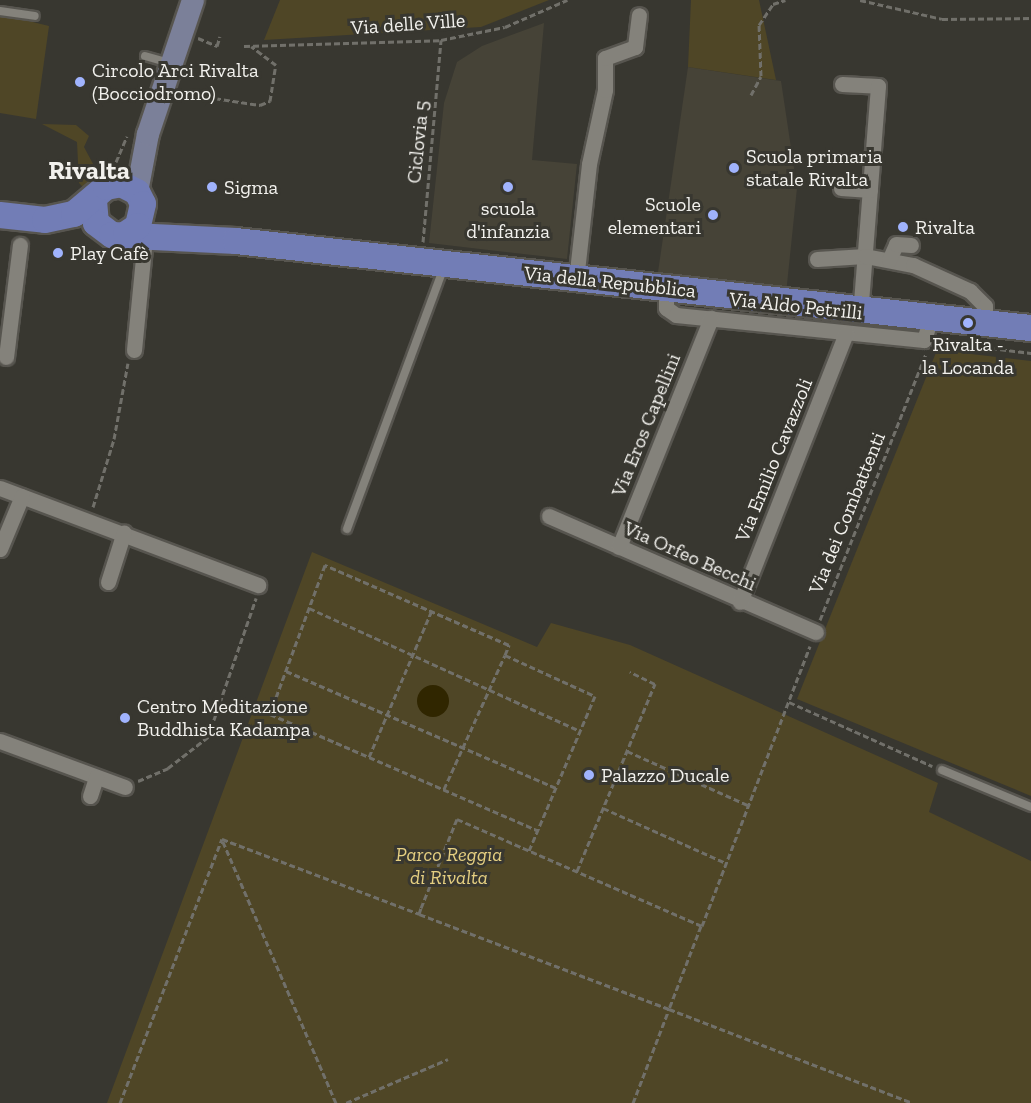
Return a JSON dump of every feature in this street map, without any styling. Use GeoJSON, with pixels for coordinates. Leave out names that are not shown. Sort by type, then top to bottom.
{"type":"FeatureCollection","features":[{"type":"Feature","properties":{"kind":"main road"},"geometry":{"type":"LineString","coordinates":[[135,236],[148,134],[193,0]]}},
{"type":"Feature","properties":{"kind":"main road"},"geometry":{"type":"LineString","coordinates":[[100,228],[93,216],[103,193],[148,134]]}},
{"type":"Feature","properties":{"kind":"main road","name":"Via della Repubblica"},"geometry":{"type":"LineString","coordinates":[[0,215],[45,220],[74,214],[103,193],[140,202],[189,238]]}},
{"type":"Feature","properties":{"kind":"main road","name":"Via della Repubblica"},"geometry":{"type":"LineString","coordinates":[[45,220],[63,229],[100,228],[135,236],[189,238],[445,263],[576,280],[666,287],[853,323],[934,327],[985,315],[1031,328]]}},
{"type":"Feature","properties":{"kind":"street"},"geometry":{"type":"LineString","coordinates":[[576,280],[589,164],[605,90],[605,58],[635,47],[639,15]]}},
{"type":"Feature","properties":{"kind":"street","name":"Via Emilio Cavazzoli"},"geometry":{"type":"LineString","coordinates":[[740,602],[853,323],[865,256],[878,87],[842,84]]}},
{"type":"Feature","properties":{"kind":"street"},"geometry":{"type":"LineString","coordinates":[[841,188],[870,190]]}},
{"type":"Feature","properties":{"kind":"street"},"geometry":{"type":"LineString","coordinates":[[134,350],[135,236]]}},
{"type":"Feature","properties":{"kind":"street"},"geometry":{"type":"LineString","coordinates":[[889,260],[896,244],[911,245]]}},
{"type":"Feature","properties":{"kind":"street"},"geometry":{"type":"LineString","coordinates":[[6,357],[21,245]]}},
{"type":"Feature","properties":{"kind":"street"},"geometry":{"type":"LineString","coordinates":[[817,259],[865,256],[913,265],[970,291],[985,315]]}},
{"type":"Feature","properties":{"kind":"street","name":"Via Aldo Petrilli"},"geometry":{"type":"LineString","coordinates":[[666,287],[671,314],[711,318],[853,323]]}},
{"type":"Feature","properties":{"kind":"street","name":"Via Eros Capellini"},"geometry":{"type":"LineString","coordinates":[[619,548],[711,318]]}},
{"type":"Feature","properties":{"kind":"street"},"geometry":{"type":"LineString","coordinates":[[0,488],[90,517],[258,585]]}},
{"type":"Feature","properties":{"kind":"street"},"geometry":{"type":"LineString","coordinates":[[0,549],[22,496]]}},
{"type":"Feature","properties":{"kind":"street","name":"Via Orfeo Becchi"},"geometry":{"type":"LineString","coordinates":[[549,516],[740,602],[816,632]]}},
{"type":"Feature","properties":{"kind":"street"},"geometry":{"type":"LineString","coordinates":[[108,582],[124,532]]}},
{"type":"Feature","properties":{"kind":"street"},"geometry":{"type":"LineString","coordinates":[[0,741],[125,787]]}},
{"type":"Feature","properties":{"kind":"street"},"geometry":{"type":"LineString","coordinates":[[90,796],[96,777]]}},
{"type":"Feature","properties":{"kind":"lane"},"geometry":{"type":"LineString","coordinates":[[0,11],[35,16]]}},
{"type":"Feature","properties":{"kind":"lane"},"geometry":{"type":"LineString","coordinates":[[145,56],[171,64]]}},
{"type":"Feature","properties":{"kind":"lane"},"geometry":{"type":"LineString","coordinates":[[347,529],[445,263]]}},
{"type":"Feature","properties":{"kind":"lane"},"geometry":{"type":"LineString","coordinates":[[942,770],[1031,807]]}},
{"type":"Feature","properties":{"kind":"path"},"geometry":{"type":"LineString","coordinates":[[751,95],[761,76],[759,25],[773,4],[785,0]]}},
{"type":"Feature","properties":{"kind":"path"},"geometry":{"type":"LineString","coordinates":[[860,0],[942,19],[1031,18]]}},
{"type":"Feature","properties":{"kind":"path","name":"Via delle Ville"},"geometry":{"type":"LineString","coordinates":[[244,46],[441,40],[506,27],[566,1]]}},
{"type":"Feature","properties":{"kind":"path"},"geometry":{"type":"LineString","coordinates":[[196,37],[217,46],[220,36]]}},
{"type":"Feature","properties":{"kind":"path","name":"Ciclovia 5"},"geometry":{"type":"LineString","coordinates":[[422,246],[440,83],[441,40]]}},
{"type":"Feature","properties":{"kind":"path"},"geometry":{"type":"LineString","coordinates":[[188,94],[260,105],[270,101],[276,65],[251,46]]}},
{"type":"Feature","properties":{"kind":"path"},"geometry":{"type":"LineString","coordinates":[[934,327],[1031,353]]}},
{"type":"Feature","properties":{"kind":"path"},"geometry":{"type":"LineString","coordinates":[[90,517],[114,439],[122,380],[134,350]]}},
{"type":"Feature","properties":{"kind":"path","name":"Via dei Combattenti"},"geometry":{"type":"LineString","coordinates":[[633,1103],[927,351]]}},
{"type":"Feature","properties":{"kind":"path"},"geometry":{"type":"LineString","coordinates":[[444,789],[509,645],[325,565],[270,714],[537,830]]}},
{"type":"Feature","properties":{"kind":"path"},"geometry":{"type":"LineString","coordinates":[[125,787],[168,768],[208,737],[258,585]]}},
{"type":"Feature","properties":{"kind":"path"},"geometry":{"type":"LineString","coordinates":[[309,608],[580,731]]}},
{"type":"Feature","properties":{"kind":"path"},"geometry":{"type":"LineString","coordinates":[[369,757],[431,612]]}},
{"type":"Feature","properties":{"kind":"path"},"geometry":{"type":"LineString","coordinates":[[505,655],[595,696],[530,851]]}},
{"type":"Feature","properties":{"kind":"path"},"geometry":{"type":"LineString","coordinates":[[286,670],[556,788]]}},
{"type":"Feature","properties":{"kind":"path"},"geometry":{"type":"LineString","coordinates":[[576,871],[655,684],[630,672]]}},
{"type":"Feature","properties":{"kind":"path"},"geometry":{"type":"LineString","coordinates":[[789,702],[942,770]]}},
{"type":"Feature","properties":{"kind":"path"},"geometry":{"type":"LineString","coordinates":[[627,751],[748,805]]}},
{"type":"Feature","properties":{"kind":"path"},"geometry":{"type":"LineString","coordinates":[[603,808],[726,863]]}},
{"type":"Feature","properties":{"kind":"path"},"geometry":{"type":"LineString","coordinates":[[419,914],[457,819],[702,926]]}},
{"type":"Feature","properties":{"kind":"path"},"geometry":{"type":"LineString","coordinates":[[222,839],[912,1103]]}},
{"type":"Feature","properties":{"kind":"path"},"geometry":{"type":"LineString","coordinates":[[120,1103],[222,839]]}},
{"type":"Feature","properties":{"kind":"path"},"geometry":{"type":"LineString","coordinates":[[222,839],[336,1103]]}},
{"type":"Feature","properties":{"kind":"path"},"geometry":{"type":"LineString","coordinates":[[346,1103],[448,1059]]}},
{"type":"Feature","properties":{"kind":"shaded area"},"geometry":{"type":"Polygon","coordinates":[[[544,23],[532,160],[577,164],[567,259],[429,243],[444,103],[457,62],[482,46],[544,23]]]}},
{"type":"Feature","properties":{"kind":"shaded area","name":"Scuola primaria statale Rivalta"},"geometry":{"type":"Polygon","coordinates":[[[688,67],[781,81],[797,188],[786,294],[657,279],[688,67]]]}},
{"type":"Feature","properties":{"kind":"shaded area"},"geometry":{"type":"Polygon","coordinates":[[[433,685],[444,690],[449,701],[444,712],[433,717],[422,712],[417,701],[422,690],[433,685]]]}},
{"type":"Feature","properties":{"kind":"green space"},"geometry":{"type":"Polygon","coordinates":[[[280,0],[549,0],[481,27],[264,40],[280,0]]]}},
{"type":"Feature","properties":{"kind":"green space"},"geometry":{"type":"Polygon","coordinates":[[[691,0],[759,0],[776,80],[688,67],[691,0]]]}},
{"type":"Feature","properties":{"kind":"green space"},"geometry":{"type":"Polygon","coordinates":[[[0,14],[49,26],[36,119],[0,113],[0,14]]]}},
{"type":"Feature","properties":{"kind":"green space"},"geometry":{"type":"Polygon","coordinates":[[[42,124],[76,125],[89,136],[84,147],[99,175],[93,185],[85,189],[79,183],[77,142],[42,124]]]}},
{"type":"Feature","properties":{"kind":"green space"},"geometry":{"type":"Polygon","coordinates":[[[937,350],[1031,361],[1031,796],[797,699],[937,350]]]}},
{"type":"Feature","properties":{"kind":"green space","name":"Parco Reggia di Rivalta"},"geometry":{"type":"Polygon","coordinates":[[[312,552],[537,647],[551,623],[630,645],[938,783],[929,812],[1031,861],[1031,1103],[107,1103],[312,552]]]}},
{"type":"Feature","properties":{"kind":"place","name":"Circolo Arci Rivalta (Bocciodromo)"},"geometry":{"type":"Point","coordinates":[80,82]}},
{"type":"Feature","properties":{"kind":"place","name":"Scuola primaria statale Rivalta"},"geometry":{"type":"Point","coordinates":[734,168]}},
{"type":"Feature","properties":{"kind":"place","name":"Sigma"},"geometry":{"type":"Point","coordinates":[212,187]}},
{"type":"Feature","properties":{"kind":"place","name":"scuola d'infanzia"},"geometry":{"type":"Point","coordinates":[508,187]}},
{"type":"Feature","properties":{"kind":"place","name":"Scuole elementari"},"geometry":{"type":"Point","coordinates":[713,215]}},
{"type":"Feature","properties":{"kind":"place","name":"Rivalta"},"geometry":{"type":"Point","coordinates":[903,227]}},
{"type":"Feature","properties":{"kind":"place","name":"Play Cafè"},"geometry":{"type":"Point","coordinates":[58,253]}},
{"type":"Feature","properties":{"kind":"place","name":"Rivalta - la Locanda"},"geometry":{"type":"Point","coordinates":[968,323]}},
{"type":"Feature","properties":{"kind":"place","name":"Centro Meditazione Buddhista Kadampa"},"geometry":{"type":"Point","coordinates":[125,718]}},
{"type":"Feature","properties":{"kind":"place","name":"Palazzo Ducale"},"geometry":{"type":"Point","coordinates":[589,775]}},
{"type":"Feature","properties":{"kind":"district","name":"Rivalta"},"geometry":{"type":"Point","coordinates":[89,171]}}]}
